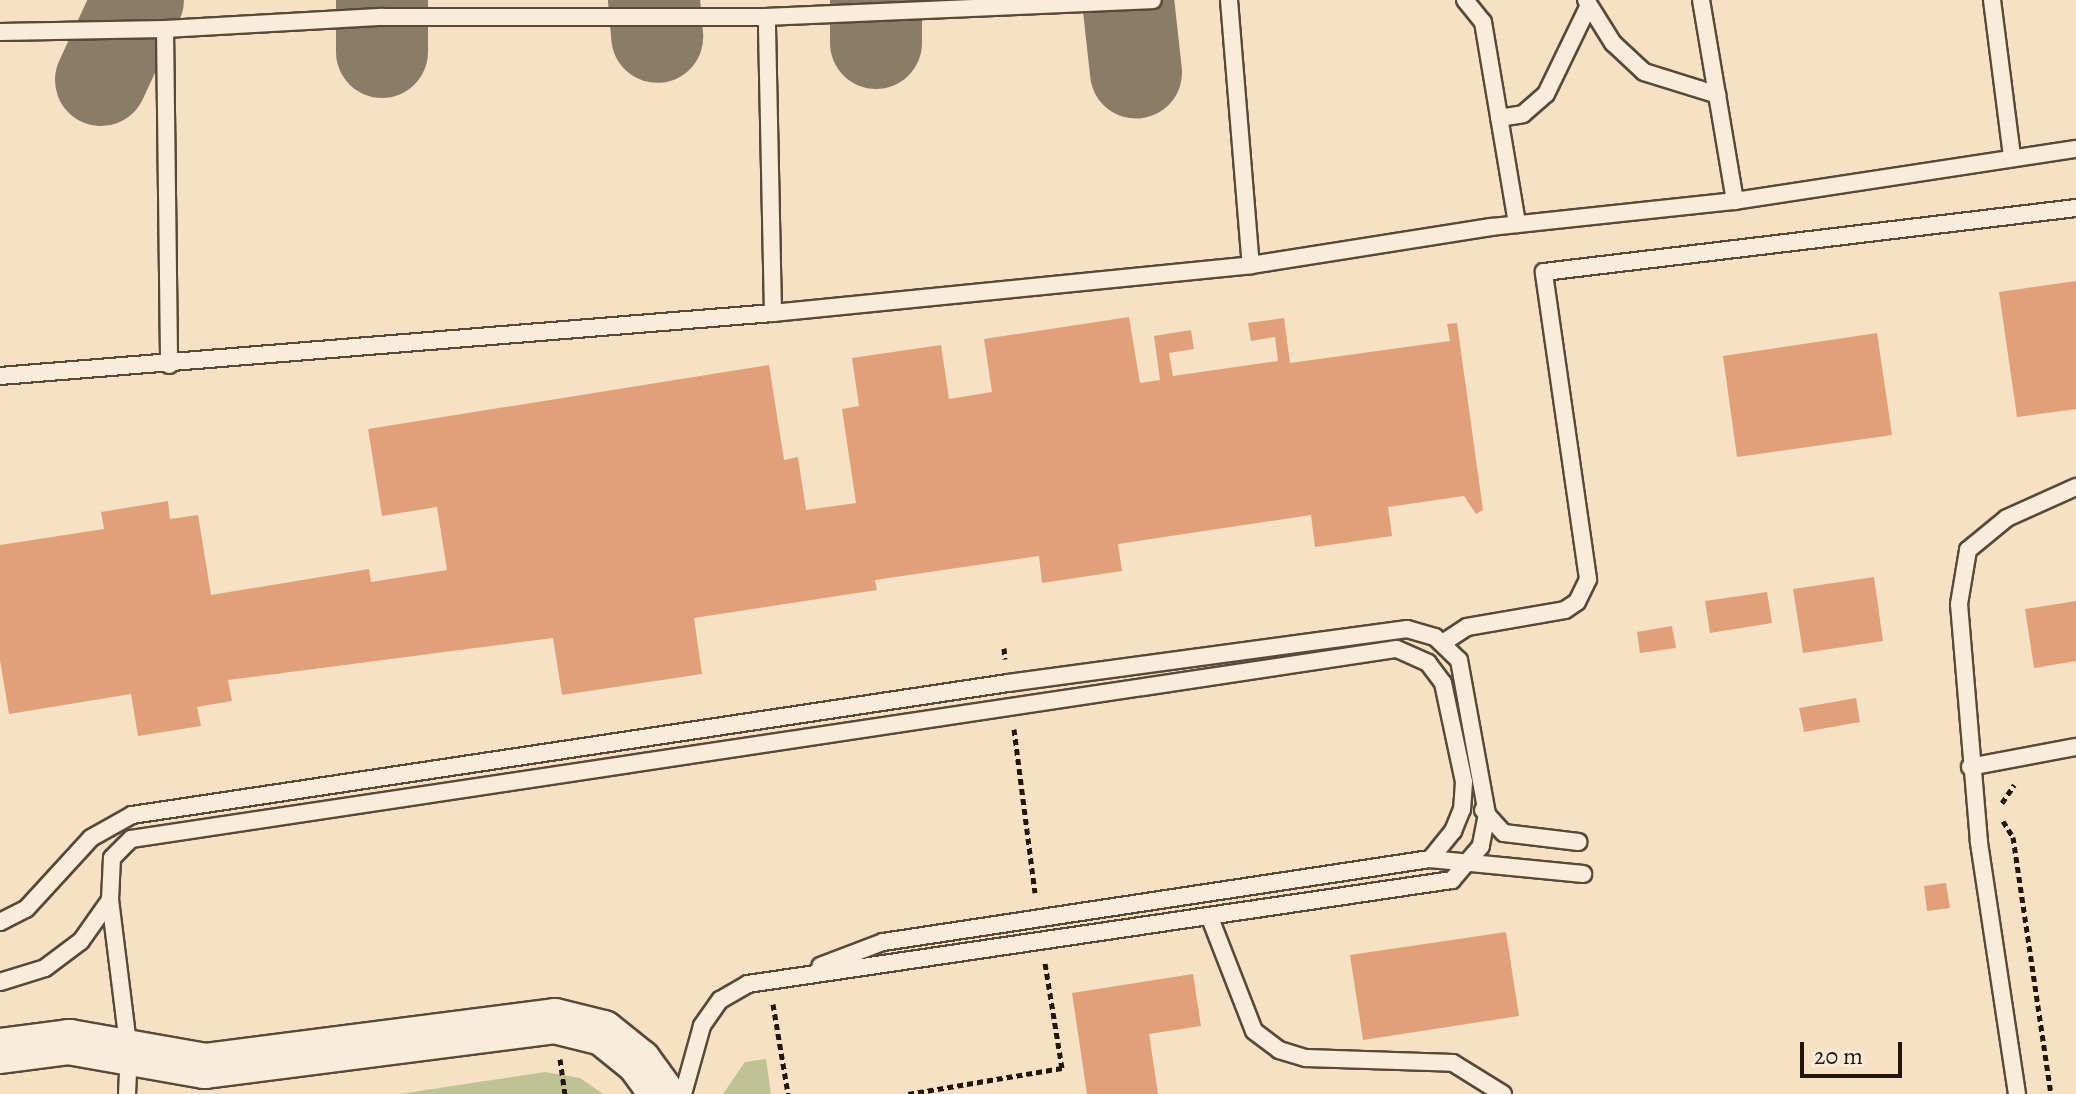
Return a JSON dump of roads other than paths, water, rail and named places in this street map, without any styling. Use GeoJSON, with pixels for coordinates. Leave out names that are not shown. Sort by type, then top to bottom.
{"type":"FeatureCollection","features":[{"type":"Feature","properties":{"kind":"main road"},"geometry":{"type":"LineString","coordinates":[[0,1051],[69,1042],[128,1073],[555,1021],[603,1033],[639,1062],[662,1094]]}},
{"type":"Feature","properties":{"kind":"lane"},"geometry":{"type":"LineString","coordinates":[[0,32],[165,29],[383,17],[767,17],[1153,0]]}},
{"type":"Feature","properties":{"kind":"lane"},"geometry":{"type":"LineString","coordinates":[[1229,0],[1251,265]]}},
{"type":"Feature","properties":{"kind":"lane"},"geometry":{"type":"LineString","coordinates":[[1465,0],[1483,22],[1517,224]]}},
{"type":"Feature","properties":{"kind":"lane"},"geometry":{"type":"LineString","coordinates":[[1701,0],[1735,201]]}},
{"type":"Feature","properties":{"kind":"lane"},"geometry":{"type":"LineString","coordinates":[[1992,0],[2012,157]]}},
{"type":"Feature","properties":{"kind":"lane"},"geometry":{"type":"LineString","coordinates":[[1499,118],[1523,114],[1546,94],[1587,3]]}},
{"type":"Feature","properties":{"kind":"lane"},"geometry":{"type":"LineString","coordinates":[[1587,3],[1613,43],[1644,72],[1718,95]]}},
{"type":"Feature","properties":{"kind":"lane"},"geometry":{"type":"LineString","coordinates":[[767,17],[773,313]]}},
{"type":"Feature","properties":{"kind":"lane"},"geometry":{"type":"LineString","coordinates":[[165,29],[169,365]]}},
{"type":"Feature","properties":{"kind":"lane"},"geometry":{"type":"LineString","coordinates":[[0,376],[169,365],[431,338],[773,313],[1251,265],[1517,224],[1735,201],[2076,149]]}},
{"type":"Feature","properties":{"kind":"lane"},"geometry":{"type":"LineString","coordinates":[[1444,642],[1467,627],[1565,610],[1577,602],[1588,579],[1544,272],[2076,208]]}},
{"type":"Feature","properties":{"kind":"lane"},"geometry":{"type":"LineString","coordinates":[[2017,1094],[1970,767],[1959,604],[1968,550],[2007,518],[2076,487]]}},
{"type":"Feature","properties":{"kind":"lane"},"geometry":{"type":"LineString","coordinates":[[0,922],[26,909],[91,838],[132,815],[1008,683],[1407,629],[1444,642],[1462,668],[1487,814],[1481,846],[1452,880]]}},
{"type":"Feature","properties":{"kind":"lane"},"geometry":{"type":"LineString","coordinates":[[128,1073],[110,900],[112,858],[131,839],[1397,649],[1428,663],[1443,683],[1464,782],[1462,809],[1453,831],[1430,859]]}},
{"type":"Feature","properties":{"kind":"lane"},"geometry":{"type":"LineString","coordinates":[[1970,767],[2076,747]]}},
{"type":"Feature","properties":{"kind":"lane"},"geometry":{"type":"LineString","coordinates":[[1464,782],[1504,833],[1578,842]]}},
{"type":"Feature","properties":{"kind":"lane"},"geometry":{"type":"LineString","coordinates":[[804,973],[883,942],[1430,859],[1583,874]]}},
{"type":"Feature","properties":{"kind":"lane"},"geometry":{"type":"LineString","coordinates":[[683,1094],[694,1042],[710,1013],[733,991],[769,980],[804,973],[893,966],[1452,880],[1509,868]]}},
{"type":"Feature","properties":{"kind":"lane"},"geometry":{"type":"LineString","coordinates":[[0,982],[45,968],[81,941],[110,900]]}},
{"type":"Feature","properties":{"kind":"lane"},"geometry":{"type":"LineString","coordinates":[[1210,918],[1254,1031],[1279,1050],[1306,1058],[1453,1063],[1503,1094]]}}]}
